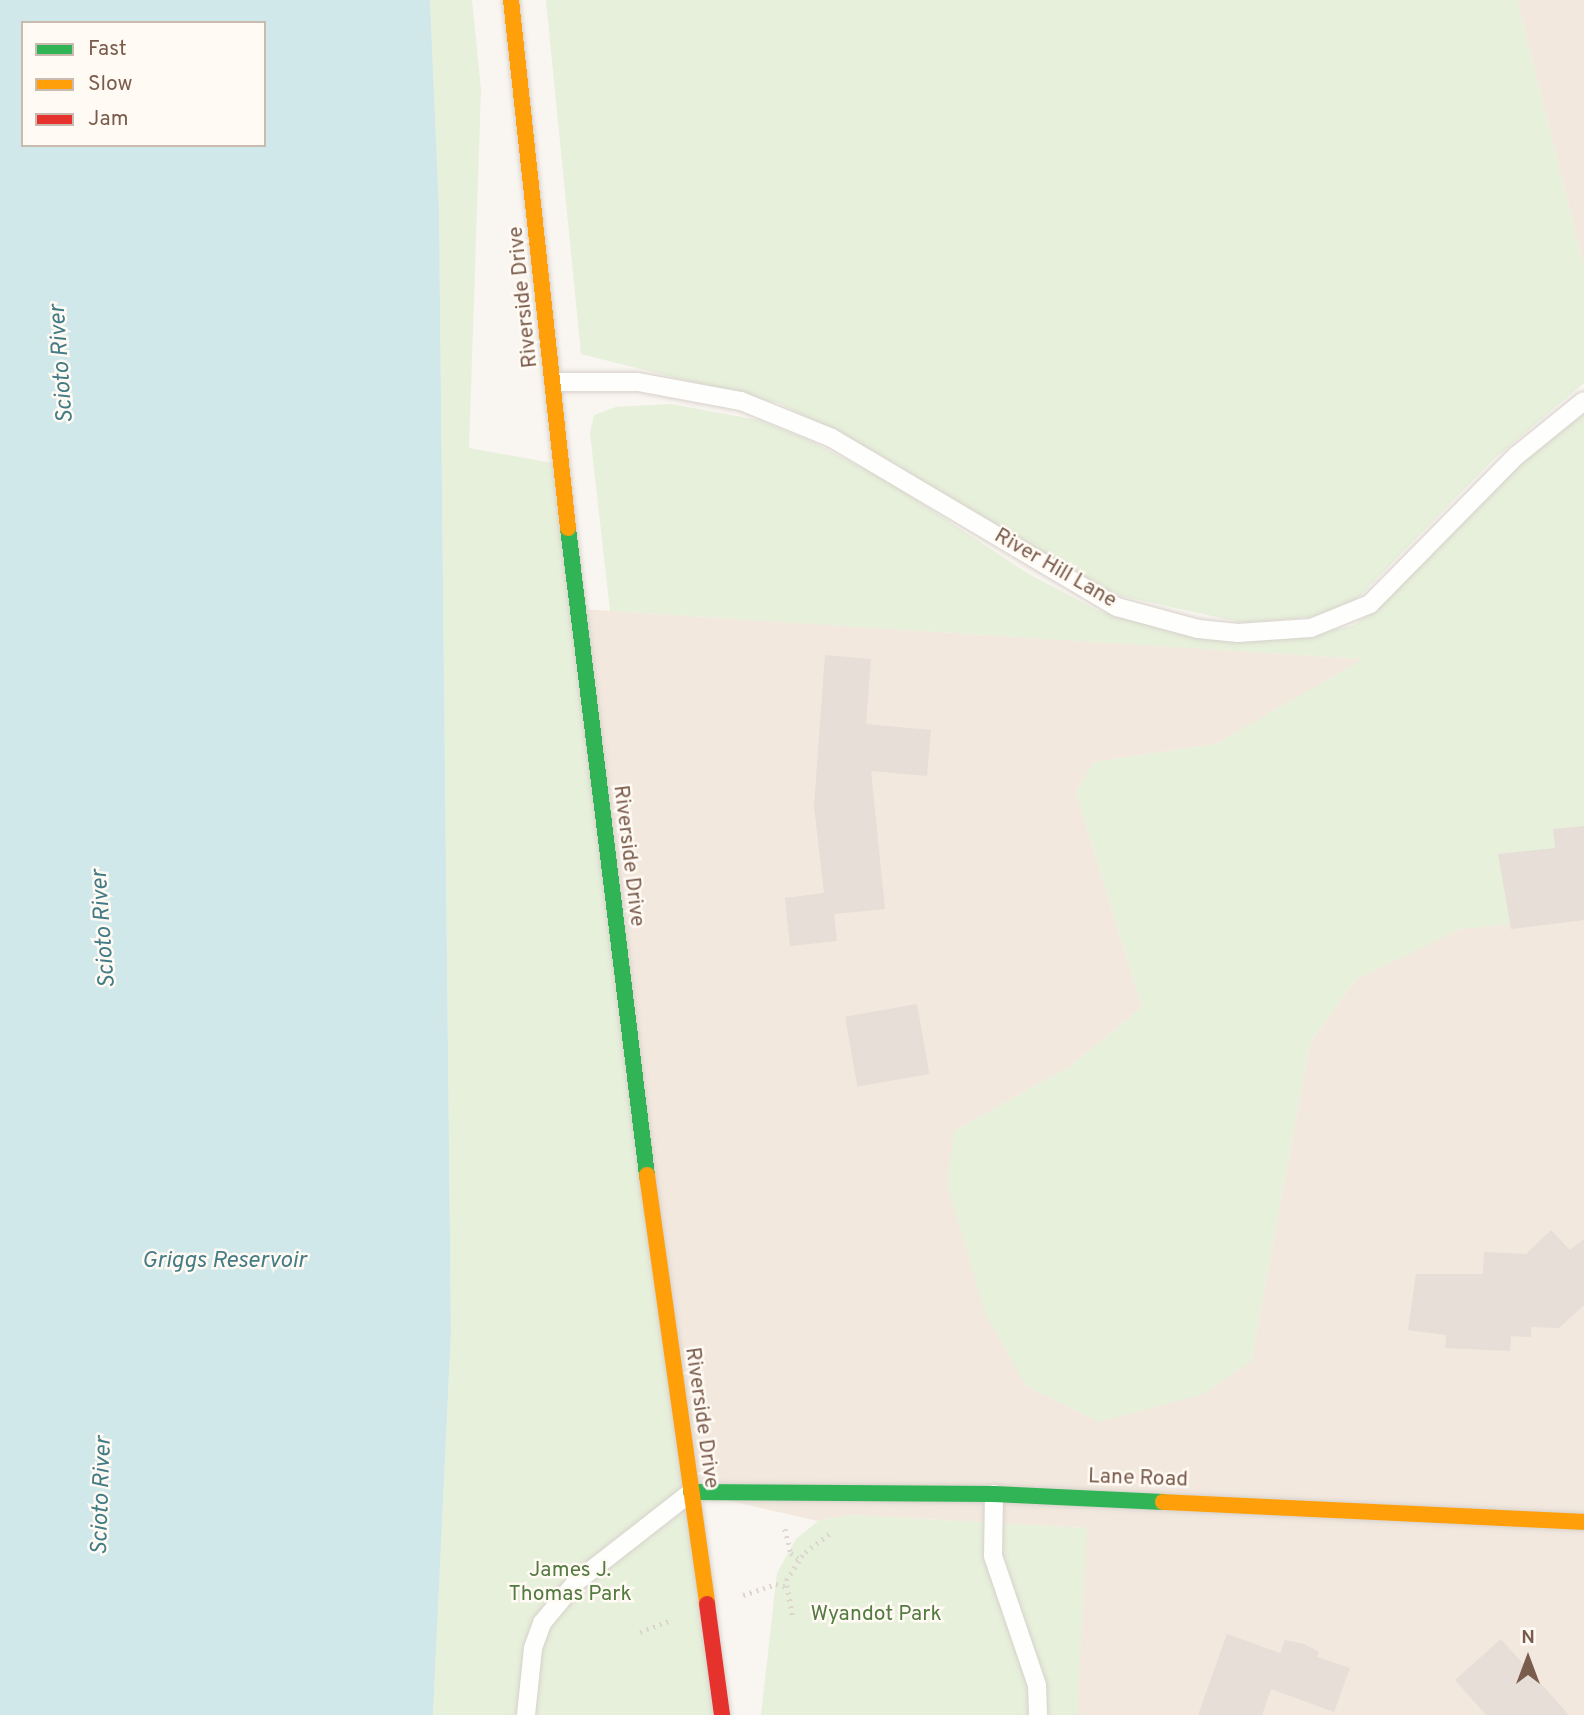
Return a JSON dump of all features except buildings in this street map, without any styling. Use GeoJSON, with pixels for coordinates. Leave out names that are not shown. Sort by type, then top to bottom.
{"type":"FeatureCollection","features":[{"type":"Feature","properties":{"kind":"main road","name":"Riverside Drive"},"geometry":{"type":"LineString","coordinates":[[511,0],[555,382],[582,662],[722,1715]]}},
{"type":"Feature","properties":{"kind":"main road","name":"Lane Road"},"geometry":{"type":"LineString","coordinates":[[691,1492],[994,1494],[1584,1522]]}},
{"type":"Feature","properties":{"kind":"lane","name":"River Hill Lane"},"geometry":{"type":"LineString","coordinates":[[555,382],[638,382],[741,401],[832,438],[1117,607],[1198,629],[1238,633],[1311,628],[1370,604],[1516,456],[1584,401]]}},
{"type":"Feature","properties":{"kind":"lane"},"geometry":{"type":"LineString","coordinates":[[526,1715],[533,1648],[542,1623],[576,1582],[691,1492]]}},
{"type":"Feature","properties":{"kind":"lane"},"geometry":{"type":"LineString","coordinates":[[994,1494],[993,1556],[1037,1685],[1038,1715]]}},
{"type":"Feature","properties":{"kind":"path"},"geometry":{"type":"LineString","coordinates":[[792,1615],[787,1587],[799,1560],[838,1528]]}},
{"type":"Feature","properties":{"kind":"path"},"geometry":{"type":"LineString","coordinates":[[791,1553],[799,1560]]}},
{"type":"Feature","properties":{"kind":"path"},"geometry":{"type":"LineString","coordinates":[[776,1584],[787,1587]]}},
{"type":"Feature","properties":{"kind":"shaded area"},"geometry":{"type":"Polygon","coordinates":[[[1517,0],[1584,0],[1584,267],[1517,0]]]}},
{"type":"Feature","properties":{"kind":"shaded area"},"geometry":{"type":"Polygon","coordinates":[[[580,609],[1365,659],[1216,744],[1094,762],[1076,792],[1142,1007],[1071,1066],[954,1131],[1251,1361],[1310,1043],[1356,979],[1460,929],[1584,917],[1584,1715],[1077,1715],[1086,1528],[851,1515],[818,1521],[691,1492],[580,609]]]}},
{"type":"Feature","properties":{"kind":"green space","name":"James J. Thomas Park"},"geometry":{"type":"Polygon","coordinates":[[[430,0],[472,0],[481,90],[469,448],[563,465],[722,1715],[433,1715],[451,1332],[439,208],[430,0]]]}},
{"type":"Feature","properties":{"kind":"green space"},"geometry":{"type":"Polygon","coordinates":[[[546,0],[1517,0],[1584,267],[1584,383],[1495,458],[1353,603],[1310,617],[1244,623],[1121,596],[1074,575],[877,453],[781,404],[581,354],[546,0]]]}},
{"type":"Feature","properties":{"kind":"green space"},"geometry":{"type":"Polygon","coordinates":[[[671,404],[758,420],[809,440],[889,482],[1027,573],[1099,611],[1202,637],[1302,637],[1354,625],[1379,608],[1519,462],[1584,411],[1584,917],[1460,929],[1355,980],[1310,1043],[1251,1361],[1203,1394],[1099,1422],[1026,1386],[985,1313],[947,1184],[954,1131],[1071,1066],[1142,1007],[1076,792],[1094,762],[1216,744],[1363,659],[610,611],[590,433],[594,415],[616,407],[671,404]]]}},
{"type":"Feature","properties":{"kind":"green space","name":"Wyandot Park"},"geometry":{"type":"Polygon","coordinates":[[[851,1515],[1087,1528],[1077,1715],[761,1715],[777,1573],[796,1539],[818,1521],[851,1515]]]}},
{"type":"Feature","properties":{"kind":"water","name":"Griggs Reservoir"},"geometry":{"type":"Polygon","coordinates":[[[0,0],[430,0],[439,208],[451,1332],[433,1715],[0,1715],[0,0]]]}},
{"type":"Feature","properties":{"kind":"traffic: fast"},"geometry":{"type":"LineString","coordinates":[[568,528],[647,1175]]}},
{"type":"Feature","properties":{"kind":"traffic: fast"},"geometry":{"type":"LineString","coordinates":[[691,1492],[994,1494],[1163,1502]]}},
{"type":"Feature","properties":{"kind":"traffic: slow"},"geometry":{"type":"LineString","coordinates":[[511,0],[568,528]]}},
{"type":"Feature","properties":{"kind":"traffic: slow"},"geometry":{"type":"LineString","coordinates":[[647,1175],[707,1604]]}},
{"type":"Feature","properties":{"kind":"traffic: slow"},"geometry":{"type":"LineString","coordinates":[[1163,1502],[1584,1522]]}},
{"type":"Feature","properties":{"kind":"traffic: jam"},"geometry":{"type":"LineString","coordinates":[[707,1604],[722,1715]]}},
{"type":"Feature","properties":{"kind":"water label","name":"Scioto River"},"geometry":{"type":"Point","coordinates":[63,364]}},
{"type":"Feature","properties":{"kind":"water label","name":"Scioto River"},"geometry":{"type":"Point","coordinates":[105,929]}},
{"type":"Feature","properties":{"kind":"water label","name":"Scioto River"},"geometry":{"type":"Point","coordinates":[103,1496]}}]}
